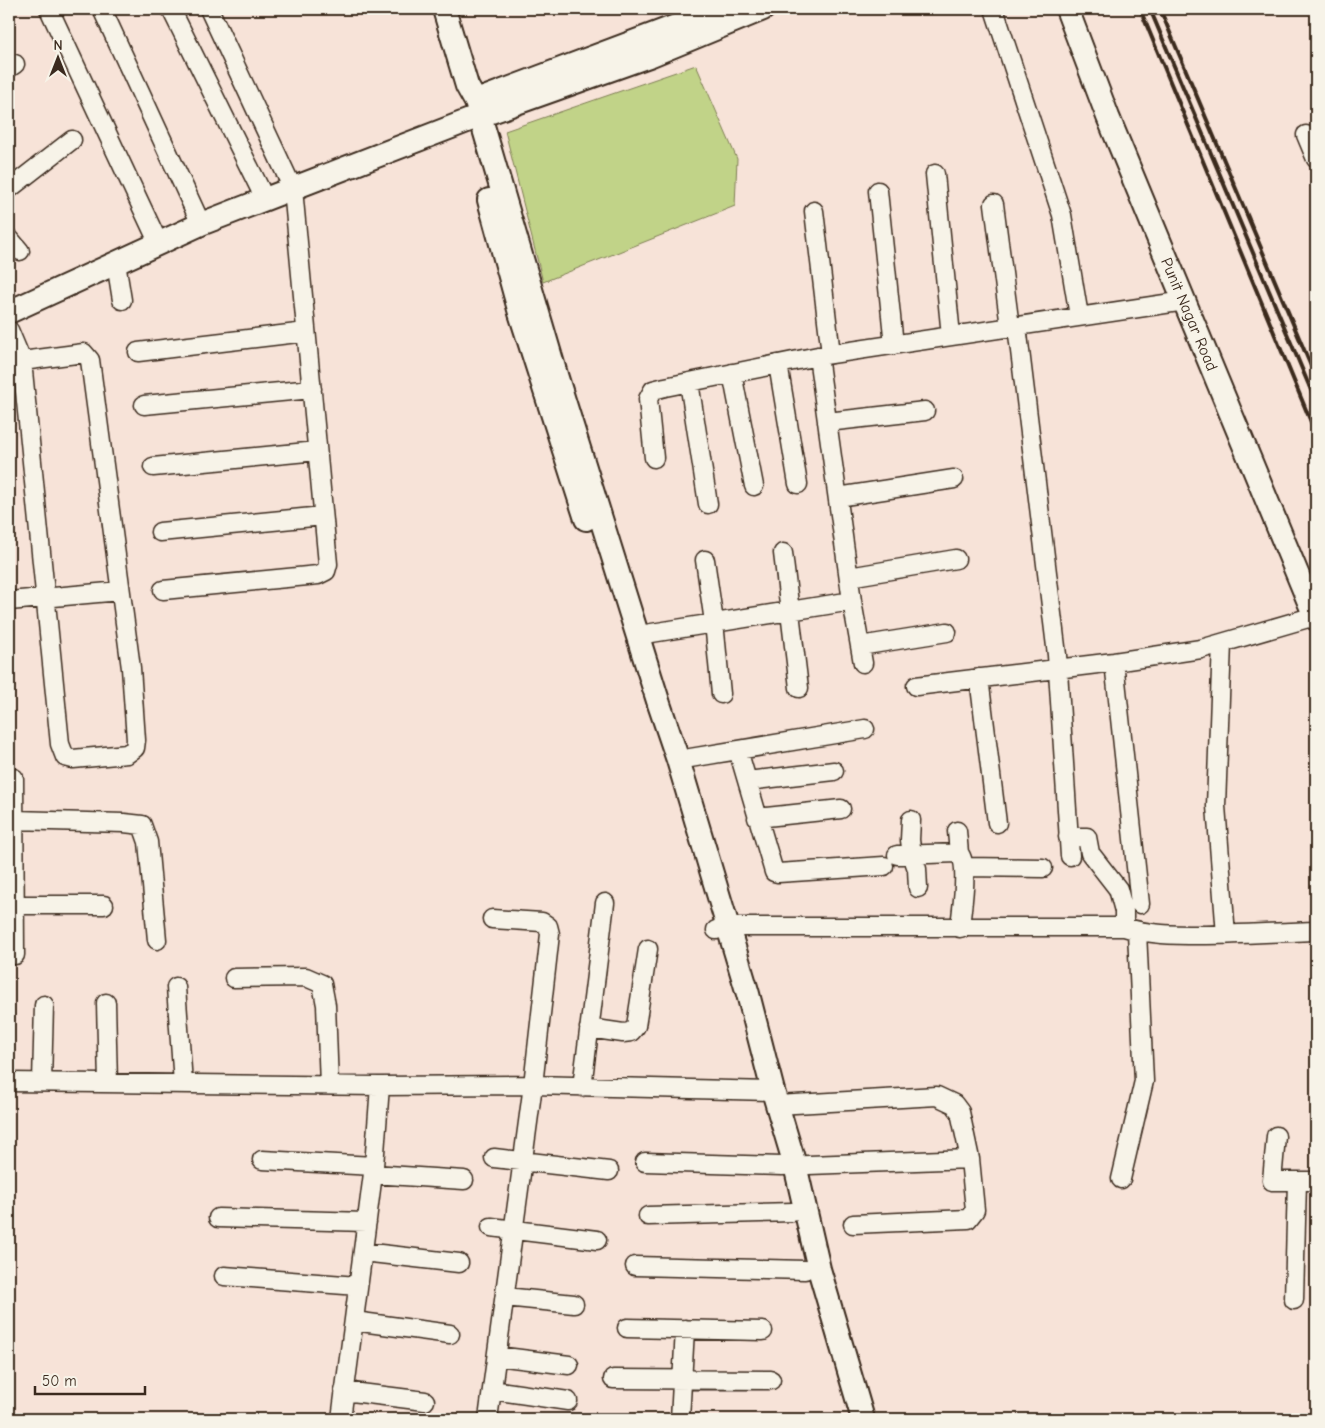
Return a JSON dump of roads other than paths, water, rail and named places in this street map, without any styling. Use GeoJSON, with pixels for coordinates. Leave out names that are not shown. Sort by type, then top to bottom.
{"type":"FeatureCollection","features":[{"type":"Feature","properties":{"kind":"street"},"geometry":{"type":"LineString","coordinates":[[49,9],[157,239]]}},
{"type":"Feature","properties":{"kind":"street"},"geometry":{"type":"LineString","coordinates":[[102,9],[199,220]]}},
{"type":"Feature","properties":{"kind":"street"},"geometry":{"type":"LineString","coordinates":[[171,9],[263,195]]}},
{"type":"Feature","properties":{"kind":"street"},"geometry":{"type":"LineString","coordinates":[[163,590],[318,575],[326,571],[328,564],[291,183],[208,9]]}},
{"type":"Feature","properties":{"kind":"street"},"geometry":{"type":"LineString","coordinates":[[444,9],[471,106],[523,322],[585,517],[722,929]]}},
{"type":"Feature","properties":{"kind":"street"},"geometry":{"type":"LineString","coordinates":[[9,312],[42,293],[199,220],[406,138],[471,106],[721,9]]}},
{"type":"Feature","properties":{"kind":"street"},"geometry":{"type":"LineString","coordinates":[[471,106],[649,56],[763,9]]}},
{"type":"Feature","properties":{"kind":"street"},"geometry":{"type":"LineString","coordinates":[[994,9],[1062,216],[1079,316]]}},
{"type":"Feature","properties":{"kind":"street","name":"Punit Nagar Road"},"geometry":{"type":"LineString","coordinates":[[1067,9],[1108,117],[1316,618]]}},
{"type":"Feature","properties":{"kind":"street"},"geometry":{"type":"LineString","coordinates":[[471,106],[678,760],[722,929],[863,1419]]}},
{"type":"Feature","properties":{"kind":"street"},"geometry":{"type":"LineString","coordinates":[[1306,135],[1316,159]]}},
{"type":"Feature","properties":{"kind":"street"},"geometry":{"type":"LineString","coordinates":[[9,189],[72,140]]}},
{"type":"Feature","properties":{"kind":"street"},"geometry":{"type":"LineString","coordinates":[[935,174],[951,336]]}},
{"type":"Feature","properties":{"kind":"street"},"geometry":{"type":"LineString","coordinates":[[878,190],[894,345]]}},
{"type":"Feature","properties":{"kind":"street"},"geometry":{"type":"LineString","coordinates":[[994,204],[1013,326],[1054,636],[1070,856]]}},
{"type":"Feature","properties":{"kind":"street"},"geometry":{"type":"LineString","coordinates":[[814,211],[827,422],[852,601],[862,655],[947,632]]}},
{"type":"Feature","properties":{"kind":"street"},"geometry":{"type":"LineString","coordinates":[[9,305],[42,293],[113,275],[157,239]]}},
{"type":"Feature","properties":{"kind":"street"},"geometry":{"type":"LineString","coordinates":[[113,275],[122,300]]}},
{"type":"Feature","properties":{"kind":"street"},"geometry":{"type":"LineString","coordinates":[[654,458],[648,399],[653,390],[824,355],[1185,301]]}},
{"type":"Feature","properties":{"kind":"street"},"geometry":{"type":"LineString","coordinates":[[9,330],[22,361],[60,744],[65,757],[73,759],[127,754],[135,748],[136,740],[131,668],[90,360],[84,353],[22,361]]}},
{"type":"Feature","properties":{"kind":"street"},"geometry":{"type":"LineString","coordinates":[[138,352],[306,332]]}},
{"type":"Feature","properties":{"kind":"street"},"geometry":{"type":"LineString","coordinates":[[778,364],[798,484]]}},
{"type":"Feature","properties":{"kind":"street"},"geometry":{"type":"LineString","coordinates":[[732,373],[754,486]]}},
{"type":"Feature","properties":{"kind":"street"},"geometry":{"type":"LineString","coordinates":[[689,382],[708,504]]}},
{"type":"Feature","properties":{"kind":"street"},"geometry":{"type":"LineString","coordinates":[[144,405],[312,389]]}},
{"type":"Feature","properties":{"kind":"street"},"geometry":{"type":"LineString","coordinates":[[827,422],[924,411]]}},
{"type":"Feature","properties":{"kind":"street"},"geometry":{"type":"LineString","coordinates":[[153,467],[317,451]]}},
{"type":"Feature","properties":{"kind":"street"},"geometry":{"type":"LineString","coordinates":[[838,497],[954,479]]}},
{"type":"Feature","properties":{"kind":"street"},"geometry":{"type":"LineString","coordinates":[[160,532],[323,516]]}},
{"type":"Feature","properties":{"kind":"street"},"geometry":{"type":"LineString","coordinates":[[783,553],[799,688]]}},
{"type":"Feature","properties":{"kind":"street"},"geometry":{"type":"LineString","coordinates":[[849,577],[956,559]]}},
{"type":"Feature","properties":{"kind":"street"},"geometry":{"type":"LineString","coordinates":[[705,560],[714,622],[721,694]]}},
{"type":"Feature","properties":{"kind":"street"},"geometry":{"type":"LineString","coordinates":[[9,601],[120,591]]}},
{"type":"Feature","properties":{"kind":"street"},"geometry":{"type":"LineString","coordinates":[[638,635],[852,601]]}},
{"type":"Feature","properties":{"kind":"street"},"geometry":{"type":"LineString","coordinates":[[916,686],[1114,662],[1200,649],[1316,618]]}},
{"type":"Feature","properties":{"kind":"street"},"geometry":{"type":"LineString","coordinates":[[1222,643],[1216,806],[1226,935]]}},
{"type":"Feature","properties":{"kind":"street"},"geometry":{"type":"LineString","coordinates":[[1114,662],[1139,897],[1120,897]]}},
{"type":"Feature","properties":{"kind":"street"},"geometry":{"type":"LineString","coordinates":[[979,678],[997,823]]}},
{"type":"Feature","properties":{"kind":"street"},"geometry":{"type":"LineString","coordinates":[[678,760],[864,729]]}},
{"type":"Feature","properties":{"kind":"street"},"geometry":{"type":"LineString","coordinates":[[738,750],[774,872],[898,859],[961,860],[1043,868]]}},
{"type":"Feature","properties":{"kind":"street"},"geometry":{"type":"LineString","coordinates":[[747,781],[834,771]]}},
{"type":"Feature","properties":{"kind":"street"},"geometry":{"type":"LineString","coordinates":[[14,778],[15,956]]}},
{"type":"Feature","properties":{"kind":"street"},"geometry":{"type":"LineString","coordinates":[[757,818],[840,810]]}},
{"type":"Feature","properties":{"kind":"street"},"geometry":{"type":"LineString","coordinates":[[898,859],[910,840],[911,820]]}},
{"type":"Feature","properties":{"kind":"street"},"geometry":{"type":"LineString","coordinates":[[13,829],[124,823],[142,825],[148,842],[157,940]]}},
{"type":"Feature","properties":{"kind":"street"},"geometry":{"type":"LineString","coordinates":[[957,832],[961,860],[960,928]]}},
{"type":"Feature","properties":{"kind":"street"},"geometry":{"type":"LineString","coordinates":[[1068,837],[1087,837],[1090,852],[1118,890],[1130,930],[1144,1081],[1121,1180]]}},
{"type":"Feature","properties":{"kind":"street"},"geometry":{"type":"LineString","coordinates":[[898,859],[917,869],[918,888]]}},
{"type":"Feature","properties":{"kind":"street"},"geometry":{"type":"LineString","coordinates":[[582,1086],[605,903]]}},
{"type":"Feature","properties":{"kind":"street"},"geometry":{"type":"LineString","coordinates":[[15,905],[104,905]]}},
{"type":"Feature","properties":{"kind":"street"},"geometry":{"type":"LineString","coordinates":[[488,1419],[534,1085],[550,934],[548,926],[542,922],[492,919]]}},
{"type":"Feature","properties":{"kind":"street"},"geometry":{"type":"LineString","coordinates":[[722,929],[960,928],[1130,930],[1160,935],[1226,935],[1316,931]]}},
{"type":"Feature","properties":{"kind":"street"},"geometry":{"type":"LineString","coordinates":[[589,1028],[623,1033],[631,1032],[636,1026],[648,949]]}},
{"type":"Feature","properties":{"kind":"street"},"geometry":{"type":"LineString","coordinates":[[234,978],[306,978],[322,984],[326,1005],[329,1085]]}},
{"type":"Feature","properties":{"kind":"street"},"geometry":{"type":"LineString","coordinates":[[176,987],[183,1083]]}},
{"type":"Feature","properties":{"kind":"street"},"geometry":{"type":"LineString","coordinates":[[106,1003],[108,1083]]}},
{"type":"Feature","properties":{"kind":"street"},"geometry":{"type":"LineString","coordinates":[[42,1082],[44,1005]]}},
{"type":"Feature","properties":{"kind":"street"},"geometry":{"type":"LineString","coordinates":[[9,1082],[582,1086],[771,1096],[937,1096],[954,1104],[960,1112],[970,1159],[975,1210],[968,1219],[853,1224]]}},
{"type":"Feature","properties":{"kind":"street"},"geometry":{"type":"LineString","coordinates":[[341,1419],[374,1170],[380,1086]]}},
{"type":"Feature","properties":{"kind":"street"},"geometry":{"type":"LineString","coordinates":[[1276,1136],[1272,1181],[1316,1181]]}},
{"type":"Feature","properties":{"kind":"street"},"geometry":{"type":"LineString","coordinates":[[494,1158],[609,1171]]}},
{"type":"Feature","properties":{"kind":"street"},"geometry":{"type":"LineString","coordinates":[[645,1162],[789,1165],[970,1159]]}},
{"type":"Feature","properties":{"kind":"street"},"geometry":{"type":"LineString","coordinates":[[262,1160],[464,1180]]}},
{"type":"Feature","properties":{"kind":"street"},"geometry":{"type":"LineString","coordinates":[[789,1165],[793,1212],[805,1270],[847,1419]]}},
{"type":"Feature","properties":{"kind":"street"},"geometry":{"type":"LineString","coordinates":[[1294,1300],[1297,1181]]}},
{"type":"Feature","properties":{"kind":"street"},"geometry":{"type":"LineString","coordinates":[[648,1216],[793,1212]]}},
{"type":"Feature","properties":{"kind":"street"},"geometry":{"type":"LineString","coordinates":[[218,1218],[367,1222]]}},
{"type":"Feature","properties":{"kind":"street"},"geometry":{"type":"LineString","coordinates":[[491,1227],[597,1240]]}},
{"type":"Feature","properties":{"kind":"street"},"geometry":{"type":"LineString","coordinates":[[363,1252],[459,1263]]}},
{"type":"Feature","properties":{"kind":"street"},"geometry":{"type":"LineString","coordinates":[[635,1266],[805,1270]]}},
{"type":"Feature","properties":{"kind":"street"},"geometry":{"type":"LineString","coordinates":[[224,1276],[358,1286]]}},
{"type":"Feature","properties":{"kind":"street"},"geometry":{"type":"LineString","coordinates":[[505,1297],[574,1304]]}},
{"type":"Feature","properties":{"kind":"street"},"geometry":{"type":"LineString","coordinates":[[354,1321],[450,1334]]}},
{"type":"Feature","properties":{"kind":"street"},"geometry":{"type":"LineString","coordinates":[[628,1328],[763,1331]]}},
{"type":"Feature","properties":{"kind":"street"},"geometry":{"type":"LineString","coordinates":[[680,1419],[684,1329]]}},
{"type":"Feature","properties":{"kind":"street"},"geometry":{"type":"LineString","coordinates":[[497,1356],[569,1365]]}},
{"type":"Feature","properties":{"kind":"street"},"geometry":{"type":"LineString","coordinates":[[612,1379],[772,1380]]}},
{"type":"Feature","properties":{"kind":"street"},"geometry":{"type":"LineString","coordinates":[[492,1390],[568,1401]]}},
{"type":"Feature","properties":{"kind":"street"},"geometry":{"type":"LineString","coordinates":[[344,1391],[425,1400]]}},
{"type":"Feature","properties":{"kind":"railway"},"geometry":{"type":"LineString","coordinates":[[1140,9],[1316,434]]}},
{"type":"Feature","properties":{"kind":"railway"},"geometry":{"type":"LineString","coordinates":[[1150,9],[1316,402]]}},
{"type":"Feature","properties":{"kind":"railway"},"geometry":{"type":"LineString","coordinates":[[1160,9],[1316,378]]}}]}
